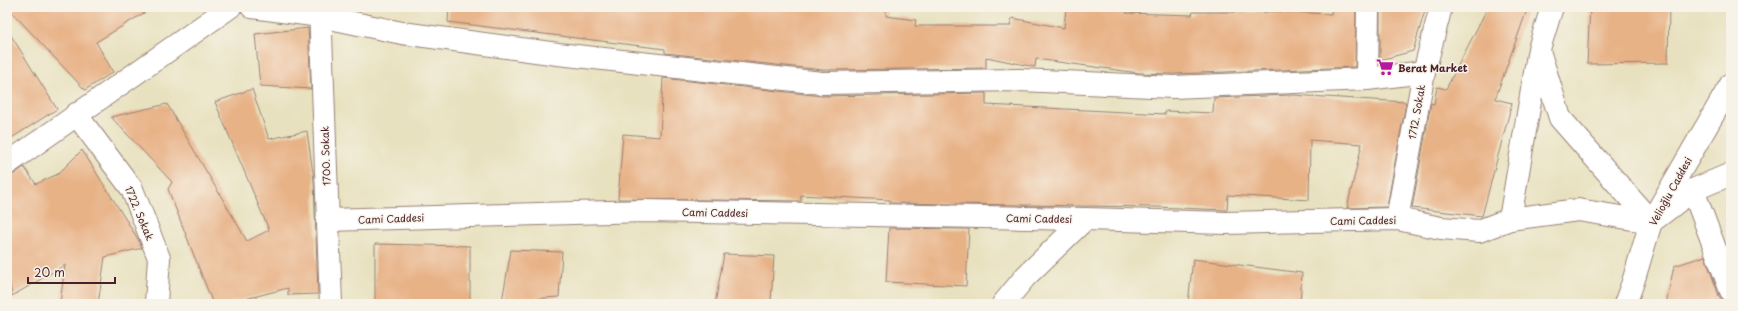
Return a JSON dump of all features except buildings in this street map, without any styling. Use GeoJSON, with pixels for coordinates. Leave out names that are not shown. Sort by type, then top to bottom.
{"type":"FeatureCollection","features":[{"type":"Feature","properties":{"kind":"street"},"geometry":{"type":"LineString","coordinates":[[7,164],[230,7]]}},
{"type":"Feature","properties":{"kind":"street"},"geometry":{"type":"LineString","coordinates":[[252,7],[320,12],[402,32],[558,54],[822,83],[1020,80],[1173,87],[1367,79],[1424,72]]}},
{"type":"Feature","properties":{"kind":"street"},"geometry":{"type":"LineString","coordinates":[[1367,79],[1368,7]]}},
{"type":"Feature","properties":{"kind":"street","name":"1712. Sokak"},"geometry":{"type":"LineString","coordinates":[[1396,219],[1424,72],[1441,7]]}},
{"type":"Feature","properties":{"kind":"street"},"geometry":{"type":"LineString","coordinates":[[1510,219],[1539,49],[1552,7]]}},
{"type":"Feature","properties":{"kind":"street","name":"1700. Sokak"},"geometry":{"type":"LineString","coordinates":[[320,12],[331,304]]}},
{"type":"Feature","properties":{"kind":"street"},"geometry":{"type":"LineString","coordinates":[[1539,49],[1560,118],[1651,222],[1693,190],[1731,174]]}},
{"type":"Feature","properties":{"kind":"street","name":"Velioğlu Caddesi"},"geometry":{"type":"LineString","coordinates":[[1625,304],[1651,222],[1731,84]]}},
{"type":"Feature","properties":{"kind":"street","name":"1722. Sokak"},"geometry":{"type":"LineString","coordinates":[[76,114],[132,189],[159,258],[156,304]]}},
{"type":"Feature","properties":{"kind":"street"},"geometry":{"type":"LineString","coordinates":[[1693,190],[1731,291]]}},
{"type":"Feature","properties":{"kind":"street","name":"Cami Caddesi"},"geometry":{"type":"LineString","coordinates":[[327,220],[645,211],[1226,223],[1396,219],[1441,228],[1479,231],[1510,219],[1578,210],[1651,222]]}},
{"type":"Feature","properties":{"kind":"street"},"geometry":{"type":"LineString","coordinates":[[1003,304],[1026,276],[1085,219]]}},
{"type":"Feature","properties":{"kind":"street"},"geometry":{"type":"LineString","coordinates":[[1633,282],[1639,304]]}},
{"type":"Feature","properties":{"kind":"place","name":"Berat Market"},"geometry":{"type":"Point","coordinates":[1385,67]}}]}
